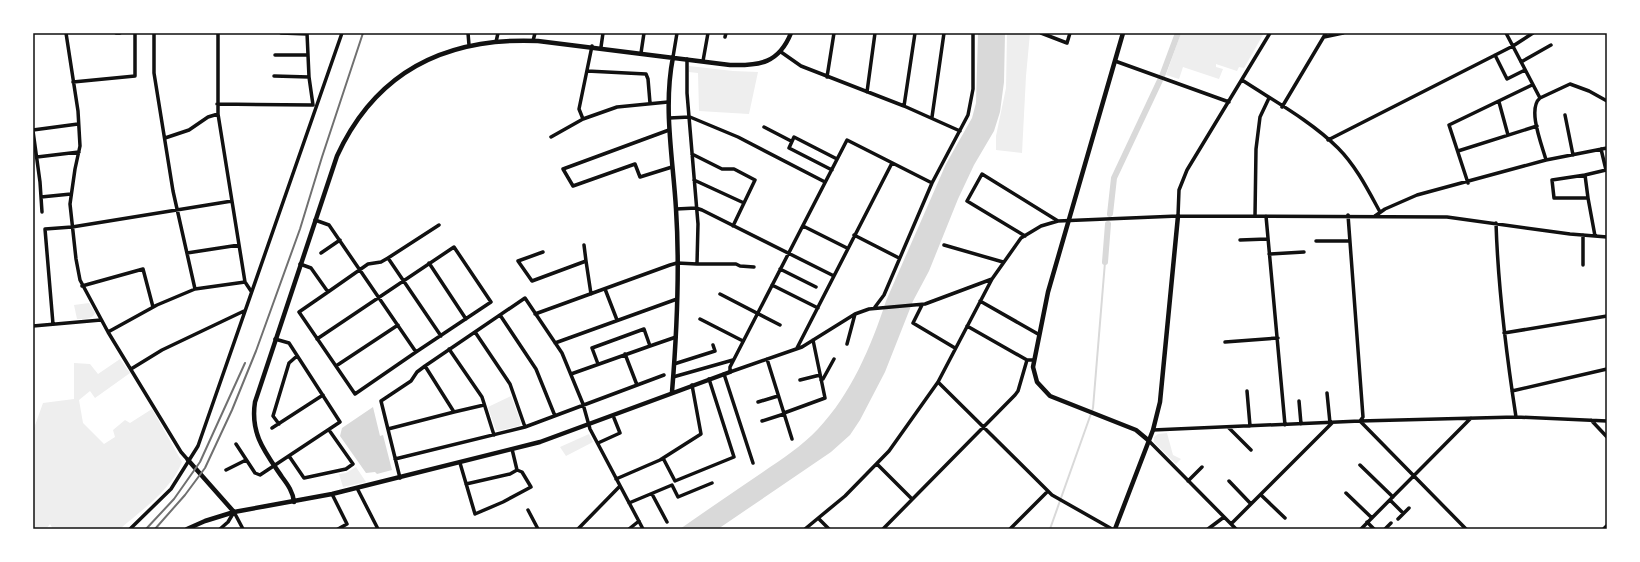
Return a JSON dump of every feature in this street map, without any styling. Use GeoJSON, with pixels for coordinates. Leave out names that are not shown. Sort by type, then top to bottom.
{"type":"FeatureCollection","features":[{"type":"Feature","properties":{"kind":"street"},"geometry":{"type":"LineString","coordinates":[[66,33],[80,146],[71,194],[72,227],[76,259],[82,286],[180,452],[234,512],[243,529]]}},
{"type":"Feature","properties":{"kind":"street"},"geometry":{"type":"LineString","coordinates":[[73,82],[135,76],[135,33]]}},
{"type":"Feature","properties":{"kind":"street"},"geometry":{"type":"LineString","coordinates":[[154,33],[154,72],[178,210],[195,289]]}},
{"type":"Feature","properties":{"kind":"street"},"geometry":{"type":"LineString","coordinates":[[218,33],[218,114],[245,282],[251,291]]}},
{"type":"Feature","properties":{"kind":"street"},"geometry":{"type":"LineString","coordinates":[[282,33],[307,33],[309,77],[313,105],[316,108]]}},
{"type":"Feature","properties":{"kind":"street"},"geometry":{"type":"LineString","coordinates":[[130,529],[179,480],[188,460],[198,446],[342,33]]}},
{"type":"Feature","properties":{"kind":"street"},"geometry":{"type":"LineString","coordinates":[[468,33],[469,45]]}},
{"type":"Feature","properties":{"kind":"street"},"geometry":{"type":"LineString","coordinates":[[496,42],[498,33]]}},
{"type":"Feature","properties":{"kind":"street"},"geometry":{"type":"LineString","coordinates":[[534,41],[535,33]]}},
{"type":"Feature","properties":{"kind":"street"},"geometry":{"type":"LineString","coordinates":[[601,47],[603,33]]}},
{"type":"Feature","properties":{"kind":"street"},"geometry":{"type":"LineString","coordinates":[[641,52],[644,33]]}},
{"type":"Feature","properties":{"kind":"street"},"geometry":{"type":"LineString","coordinates":[[672,392],[676,337],[677,263],[676,209],[668,102],[677,33]]}},
{"type":"Feature","properties":{"kind":"street"},"geometry":{"type":"LineString","coordinates":[[703,61],[708,33]]}},
{"type":"Feature","properties":{"kind":"street"},"geometry":{"type":"LineString","coordinates":[[294,502],[291,489],[275,466],[255,432],[253,413],[256,396],[315,220],[342,145],[357,120],[371,102],[389,85],[416,66],[436,56],[469,45],[509,40],[534,41],[601,47],[730,65],[756,64],[770,59],[781,52],[791,33]]}},
{"type":"Feature","properties":{"kind":"street"},"geometry":{"type":"LineString","coordinates":[[827,77],[834,33]]}},
{"type":"Feature","properties":{"kind":"street"},"geometry":{"type":"LineString","coordinates":[[866,92],[875,33]]}},
{"type":"Feature","properties":{"kind":"street"},"geometry":{"type":"LineString","coordinates":[[904,106],[915,33]]}},
{"type":"Feature","properties":{"kind":"street"},"geometry":{"type":"LineString","coordinates":[[932,117],[944,33]]}},
{"type":"Feature","properties":{"kind":"street"},"geometry":{"type":"LineString","coordinates":[[878,307],[932,183],[966,121],[972,101],[973,33]]}},
{"type":"Feature","properties":{"kind":"street"},"geometry":{"type":"LineString","coordinates":[[1041,33],[1067,43],[1070,33]]}},
{"type":"Feature","properties":{"kind":"street"},"geometry":{"type":"LineString","coordinates":[[1123,33],[1048,292],[1038,334],[1034,360],[1034,375],[1044,390],[1058,400],[1140,432],[1236,529]]}},
{"type":"Feature","properties":{"kind":"street"},"geometry":{"type":"LineString","coordinates":[[938,382],[1048,491],[1063,502],[1113,529],[1152,430],[1160,402],[1178,216],[1179,190],[1182,179],[1270,33]]}},
{"type":"Feature","properties":{"kind":"street"},"geometry":{"type":"LineString","coordinates":[[1282,107],[1326,33]]}},
{"type":"Feature","properties":{"kind":"street"},"geometry":{"type":"LineString","coordinates":[[1324,37],[1343,33]]}},
{"type":"Feature","properties":{"kind":"street"},"geometry":{"type":"LineString","coordinates":[[1506,33],[1540,98]]}},
{"type":"Feature","properties":{"kind":"street"},"geometry":{"type":"LineString","coordinates":[[1328,140],[1513,46],[1533,33]]}},
{"type":"Feature","properties":{"kind":"street"},"geometry":{"type":"LineString","coordinates":[[1521,62],[1551,45]]}},
{"type":"Feature","properties":{"kind":"street"},"geometry":{"type":"LineString","coordinates":[[583,119],[579,109],[592,46]]}},
{"type":"Feature","properties":{"kind":"street"},"geometry":{"type":"LineString","coordinates":[[781,52],[801,66],[932,117],[960,130]]}},
{"type":"Feature","properties":{"kind":"street"},"geometry":{"type":"LineString","coordinates":[[275,55],[308,54]]}},
{"type":"Feature","properties":{"kind":"street"},"geometry":{"type":"LineString","coordinates":[[1495,55],[1507,79],[1525,70]]}},
{"type":"Feature","properties":{"kind":"street"},"geometry":{"type":"LineString","coordinates":[[687,59],[687,93],[698,230],[697,264]]}},
{"type":"Feature","properties":{"kind":"street"},"geometry":{"type":"LineString","coordinates":[[1115,62],[1228,102]]}},
{"type":"Feature","properties":{"kind":"street"},"geometry":{"type":"LineString","coordinates":[[587,71],[646,74],[648,79],[650,103]]}},
{"type":"Feature","properties":{"kind":"street"},"geometry":{"type":"LineString","coordinates":[[274,76],[309,77]]}},
{"type":"Feature","properties":{"kind":"street"},"geometry":{"type":"LineString","coordinates":[[1242,80],[1338,148],[1360,176],[1380,212]]}},
{"type":"Feature","properties":{"kind":"street"},"geometry":{"type":"LineString","coordinates":[[1546,160],[1534,112],[1536,101],[1570,84],[1589,91],[1607,101]]}},
{"type":"Feature","properties":{"kind":"street"},"geometry":{"type":"LineString","coordinates":[[1468,183],[1449,125],[1532,85]]}},
{"type":"Feature","properties":{"kind":"street"},"geometry":{"type":"LineString","coordinates":[[1255,216],[1257,142],[1260,117],[1268,98]]}},
{"type":"Feature","properties":{"kind":"street"},"geometry":{"type":"LineString","coordinates":[[551,138],[583,119],[617,107],[668,102]]}},
{"type":"Feature","properties":{"kind":"street"},"geometry":{"type":"LineString","coordinates":[[1499,102],[1508,135]]}},
{"type":"Feature","properties":{"kind":"street"},"geometry":{"type":"LineString","coordinates":[[218,104],[313,105]]}},
{"type":"Feature","properties":{"kind":"street"},"geometry":{"type":"LineString","coordinates":[[165,138],[189,130],[208,117],[218,114]]}},
{"type":"Feature","properties":{"kind":"street"},"geometry":{"type":"LineString","coordinates":[[1565,115],[1573,155]]}},
{"type":"Feature","properties":{"kind":"street"},"geometry":{"type":"LineString","coordinates":[[669,118],[690,117],[738,137],[825,182]]}},
{"type":"Feature","properties":{"kind":"street"},"geometry":{"type":"LineString","coordinates":[[42,212],[33,130],[78,124]]}},
{"type":"Feature","properties":{"kind":"street"},"geometry":{"type":"LineString","coordinates":[[1458,151],[1537,126]]}},
{"type":"Feature","properties":{"kind":"street"},"geometry":{"type":"LineString","coordinates":[[764,127],[792,141]]}},
{"type":"Feature","properties":{"kind":"street"},"geometry":{"type":"LineString","coordinates":[[669,130],[564,169],[574,186],[635,164],[640,177],[672,167]]}},
{"type":"Feature","properties":{"kind":"street"},"geometry":{"type":"LineString","coordinates":[[832,170],[788,148],[794,138],[837,159]]}},
{"type":"Feature","properties":{"kind":"street"},"geometry":{"type":"LineString","coordinates":[[730,372],[730,367],[733,360],[847,140],[932,183]]}},
{"type":"Feature","properties":{"kind":"street"},"geometry":{"type":"LineString","coordinates":[[1375,216],[1380,212],[1417,195],[1468,183],[1546,160],[1607,148]]}},
{"type":"Feature","properties":{"kind":"street"},"geometry":{"type":"LineString","coordinates":[[1588,198],[1554,198],[1552,180],[1606,170],[1601,149]]}},
{"type":"Feature","properties":{"kind":"street"},"geometry":{"type":"LineString","coordinates":[[36,157],[79,152]]}},
{"type":"Feature","properties":{"kind":"street"},"geometry":{"type":"LineString","coordinates":[[692,154],[722,169],[734,169],[755,180],[733,226]]}},
{"type":"Feature","properties":{"kind":"street"},"geometry":{"type":"LineString","coordinates":[[797,348],[847,248],[892,163]]}},
{"type":"Feature","properties":{"kind":"street"},"geometry":{"type":"LineString","coordinates":[[1025,236],[967,201],[982,174],[1058,221]]}},
{"type":"Feature","properties":{"kind":"street"},"geometry":{"type":"LineString","coordinates":[[1585,175],[1595,236]]}},
{"type":"Feature","properties":{"kind":"street"},"geometry":{"type":"LineString","coordinates":[[694,180],[744,203]]}},
{"type":"Feature","properties":{"kind":"street"},"geometry":{"type":"LineString","coordinates":[[41,197],[71,194]]}},
{"type":"Feature","properties":{"kind":"street"},"geometry":{"type":"LineString","coordinates":[[53,324],[45,229],[72,227],[232,201]]}},
{"type":"Feature","properties":{"kind":"street"},"geometry":{"type":"LineString","coordinates":[[676,209],[696,208],[834,276]]}},
{"type":"Feature","properties":{"kind":"street"},"geometry":{"type":"LineString","coordinates":[[805,529],[845,496],[877,464],[899,438],[938,382],[980,301],[1003,262],[1025,236],[1040,226],[1058,221],[1178,216],[1348,215],[1447,217],[1583,235],[1607,236]]}},
{"type":"Feature","properties":{"kind":"street"},"geometry":{"type":"LineString","coordinates":[[1348,215],[1363,417],[1360,421]]}},
{"type":"Feature","properties":{"kind":"street"},"geometry":{"type":"LineString","coordinates":[[1266,216],[1268,254],[1278,338],[1285,425]]}},
{"type":"Feature","properties":{"kind":"street"},"geometry":{"type":"LineString","coordinates":[[315,220],[329,225],[416,352]]}},
{"type":"Feature","properties":{"kind":"street"},"geometry":{"type":"LineString","coordinates":[[1496,223],[1498,273],[1504,333],[1516,417]]}},
{"type":"Feature","properties":{"kind":"street"},"geometry":{"type":"LineString","coordinates":[[317,339],[454,247],[491,302],[355,394],[317,339],[299,312],[368,264],[381,262],[439,225]]}},
{"type":"Feature","properties":{"kind":"street"},"geometry":{"type":"LineString","coordinates":[[803,226],[847,248]]}},
{"type":"Feature","properties":{"kind":"street"},"geometry":{"type":"LineString","coordinates":[[854,235],[899,258]]}},
{"type":"Feature","properties":{"kind":"street"},"geometry":{"type":"LineString","coordinates":[[1583,235],[1583,265]]}},
{"type":"Feature","properties":{"kind":"street"},"geometry":{"type":"LineString","coordinates":[[1240,240],[1268,239]]}},
{"type":"Feature","properties":{"kind":"street"},"geometry":{"type":"LineString","coordinates":[[321,253],[340,240]]}},
{"type":"Feature","properties":{"kind":"street"},"geometry":{"type":"LineString","coordinates":[[1316,241],[1350,241]]}},
{"type":"Feature","properties":{"kind":"street"},"geometry":{"type":"LineString","coordinates":[[584,244],[591,294]]}},
{"type":"Feature","properties":{"kind":"street"},"geometry":{"type":"LineString","coordinates":[[187,253],[239,245]]}},
{"type":"Feature","properties":{"kind":"street"},"geometry":{"type":"LineString","coordinates":[[944,245],[1003,262]]}},
{"type":"Feature","properties":{"kind":"street"},"geometry":{"type":"LineString","coordinates":[[543,252],[518,261],[532,281],[586,261]]}},
{"type":"Feature","properties":{"kind":"street"},"geometry":{"type":"LineString","coordinates":[[1268,254],[1304,252]]}},
{"type":"Feature","properties":{"kind":"street"},"geometry":{"type":"LineString","coordinates":[[388,258],[441,336]]}},
{"type":"Feature","properties":{"kind":"street"},"geometry":{"type":"LineString","coordinates":[[429,263],[466,318]]}},
{"type":"Feature","properties":{"kind":"street"},"geometry":{"type":"LineString","coordinates":[[535,314],[677,263],[736,264],[740,266],[754,267]]}},
{"type":"Feature","properties":{"kind":"street"},"geometry":{"type":"LineString","coordinates":[[300,264],[310,268],[328,292]]}},
{"type":"Feature","properties":{"kind":"street"},"geometry":{"type":"LineString","coordinates":[[82,286],[143,269],[153,308]]}},
{"type":"Feature","properties":{"kind":"street"},"geometry":{"type":"LineString","coordinates":[[780,269],[816,287]]}},
{"type":"Feature","properties":{"kind":"street"},"geometry":{"type":"LineString","coordinates":[[188,529],[234,512],[332,494],[540,442],[672,392],[797,348],[855,314],[878,307],[920,305],[992,279]]}},
{"type":"Feature","properties":{"kind":"street"},"geometry":{"type":"LineString","coordinates":[[108,332],[153,308],[195,289],[245,282]]}},
{"type":"Feature","properties":{"kind":"street"},"geometry":{"type":"LineString","coordinates":[[772,285],[818,308]]}},
{"type":"Feature","properties":{"kind":"street"},"geometry":{"type":"LineString","coordinates":[[605,289],[617,320]]}},
{"type":"Feature","properties":{"kind":"street"},"geometry":{"type":"LineString","coordinates":[[720,294],[780,325]]}},
{"type":"Feature","properties":{"kind":"street"},"geometry":{"type":"LineString","coordinates":[[400,478],[382,401],[411,381],[417,372],[424,366],[525,298],[562,353],[584,404],[588,424],[643,529]]}},
{"type":"Feature","properties":{"kind":"street"},"geometry":{"type":"LineString","coordinates":[[555,343],[676,299]]}},
{"type":"Feature","properties":{"kind":"street"},"geometry":{"type":"LineString","coordinates":[[980,301],[1038,334]]}},
{"type":"Feature","properties":{"kind":"street"},"geometry":{"type":"LineString","coordinates":[[920,305],[913,323],[956,348]]}},
{"type":"Feature","properties":{"kind":"street"},"geometry":{"type":"LineString","coordinates":[[131,369],[156,353],[244,311]]}},
{"type":"Feature","properties":{"kind":"street"},"geometry":{"type":"LineString","coordinates":[[847,344],[855,314]]}},
{"type":"Feature","properties":{"kind":"street"},"geometry":{"type":"LineString","coordinates":[[500,315],[536,369],[555,416]]}},
{"type":"Feature","properties":{"kind":"street"},"geometry":{"type":"LineString","coordinates":[[1504,333],[1607,316]]}},
{"type":"Feature","properties":{"kind":"street"},"geometry":{"type":"LineString","coordinates":[[700,319],[743,341]]}},
{"type":"Feature","properties":{"kind":"street"},"geometry":{"type":"LineString","coordinates":[[35,326],[101,320]]}},
{"type":"Feature","properties":{"kind":"street"},"geometry":{"type":"LineString","coordinates":[[336,366],[398,325]]}},
{"type":"Feature","properties":{"kind":"street"},"geometry":{"type":"LineString","coordinates":[[967,326],[1027,360],[1034,360]]}},
{"type":"Feature","properties":{"kind":"street"},"geometry":{"type":"LineString","coordinates":[[598,364],[592,348],[644,329],[650,346]]}},
{"type":"Feature","properties":{"kind":"street"},"geometry":{"type":"LineString","coordinates":[[475,332],[510,384],[525,427]]}},
{"type":"Feature","properties":{"kind":"street"},"geometry":{"type":"LineString","coordinates":[[571,374],[676,337]]}},
{"type":"Feature","properties":{"kind":"street"},"geometry":{"type":"LineString","coordinates":[[1224,342],[1278,338]]}},
{"type":"Feature","properties":{"kind":"street"},"geometry":{"type":"LineString","coordinates":[[236,444],[255,473],[260,475],[340,422],[289,343],[275,339]]}},
{"type":"Feature","properties":{"kind":"street"},"geometry":{"type":"LineString","coordinates":[[762,421],[825,398],[813,340]]}},
{"type":"Feature","properties":{"kind":"street"},"geometry":{"type":"LineString","coordinates":[[674,364],[715,351],[713,345]]}},
{"type":"Feature","properties":{"kind":"street"},"geometry":{"type":"LineString","coordinates":[[450,349],[482,397],[494,435]]}},
{"type":"Feature","properties":{"kind":"street"},"geometry":{"type":"LineString","coordinates":[[625,354],[637,385]]}},
{"type":"Feature","properties":{"kind":"street"},"geometry":{"type":"LineString","coordinates":[[279,424],[273,416],[289,363],[298,356]]}},
{"type":"Feature","properties":{"kind":"street"},"geometry":{"type":"LineString","coordinates":[[767,359],[792,439]]}},
{"type":"Feature","properties":{"kind":"street"},"geometry":{"type":"LineString","coordinates":[[821,380],[834,359]]}},
{"type":"Feature","properties":{"kind":"street"},"geometry":{"type":"LineString","coordinates":[[673,377],[733,360]]}},
{"type":"Feature","properties":{"kind":"street"},"geometry":{"type":"LineString","coordinates":[[883,529],[1018,391],[1027,360]]}},
{"type":"Feature","properties":{"kind":"street"},"geometry":{"type":"LineString","coordinates":[[424,366],[454,412]]}},
{"type":"Feature","properties":{"kind":"street"},"geometry":{"type":"LineString","coordinates":[[1512,391],[1607,369]]}},
{"type":"Feature","properties":{"kind":"street"},"geometry":{"type":"LineString","coordinates":[[724,374],[753,462]]}},
{"type":"Feature","properties":{"kind":"street"},"geometry":{"type":"LineString","coordinates":[[396,459],[525,427],[664,375]]}},
{"type":"Feature","properties":{"kind":"street"},"geometry":{"type":"LineString","coordinates":[[800,380],[820,375]]}},
{"type":"Feature","properties":{"kind":"street"},"geometry":{"type":"LineString","coordinates":[[663,458],[675,481],[734,457],[709,379]]}},
{"type":"Feature","properties":{"kind":"street"},"geometry":{"type":"LineString","coordinates":[[616,479],[663,458],[702,434],[692,385]]}},
{"type":"Feature","properties":{"kind":"street"},"geometry":{"type":"LineString","coordinates":[[1247,390],[1250,426]]}},
{"type":"Feature","properties":{"kind":"street"},"geometry":{"type":"LineString","coordinates":[[1327,393],[1331,422]]}},
{"type":"Feature","properties":{"kind":"street"},"geometry":{"type":"LineString","coordinates":[[272,428],[323,395]]}},
{"type":"Feature","properties":{"kind":"street"},"geometry":{"type":"LineString","coordinates":[[758,402],[778,396]]}},
{"type":"Feature","properties":{"kind":"street"},"geometry":{"type":"LineString","coordinates":[[1299,401],[1301,424]]}},
{"type":"Feature","properties":{"kind":"street"},"geometry":{"type":"LineString","coordinates":[[388,429],[484,405]]}},
{"type":"Feature","properties":{"kind":"street"},"geometry":{"type":"LineString","coordinates":[[1152,430],[1331,422],[1516,417],[1607,421]]}},
{"type":"Feature","properties":{"kind":"street"},"geometry":{"type":"LineString","coordinates":[[598,443],[620,433],[614,418]]}},
{"type":"Feature","properties":{"kind":"street"},"geometry":{"type":"LineString","coordinates":[[1361,529],[1471,418]]}},
{"type":"Feature","properties":{"kind":"street"},"geometry":{"type":"LineString","coordinates":[[1591,420],[1607,437]]}},
{"type":"Feature","properties":{"kind":"street"},"geometry":{"type":"LineString","coordinates":[[1360,421],[1466,529]]}},
{"type":"Feature","properties":{"kind":"street"},"geometry":{"type":"LineString","coordinates":[[1231,524],[1331,422]]}},
{"type":"Feature","properties":{"kind":"street"},"geometry":{"type":"LineString","coordinates":[[1228,427],[1251,450]]}},
{"type":"Feature","properties":{"kind":"street"},"geometry":{"type":"LineString","coordinates":[[289,456],[304,478],[346,469],[353,464],[329,430]]}},
{"type":"Feature","properties":{"kind":"street"},"geometry":{"type":"LineString","coordinates":[[512,450],[516,470]]}},
{"type":"Feature","properties":{"kind":"street"},"geometry":{"type":"LineString","coordinates":[[226,470],[246,460]]}},
{"type":"Feature","properties":{"kind":"street"},"geometry":{"type":"LineString","coordinates":[[460,463],[475,514],[503,502],[531,487],[522,472],[516,470]]}},
{"type":"Feature","properties":{"kind":"street"},"geometry":{"type":"LineString","coordinates":[[877,464],[912,499]]}},
{"type":"Feature","properties":{"kind":"street"},"geometry":{"type":"LineString","coordinates":[[1360,465],[1403,513]]}},
{"type":"Feature","properties":{"kind":"street"},"geometry":{"type":"LineString","coordinates":[[1188,481],[1202,467]]}},
{"type":"Feature","properties":{"kind":"street"},"geometry":{"type":"LineString","coordinates":[[466,484],[510,474],[516,470]]}},
{"type":"Feature","properties":{"kind":"street"},"geometry":{"type":"LineString","coordinates":[[1229,481],[1251,504]]}},
{"type":"Feature","properties":{"kind":"street"},"geometry":{"type":"LineString","coordinates":[[629,503],[672,485],[678,497],[712,483]]}},
{"type":"Feature","properties":{"kind":"street"},"geometry":{"type":"LineString","coordinates":[[578,529],[620,486]]}},
{"type":"Feature","properties":{"kind":"street"},"geometry":{"type":"LineString","coordinates":[[357,488],[378,529]]}},
{"type":"Feature","properties":{"kind":"street"},"geometry":{"type":"LineString","coordinates":[[1010,529],[1048,491]]}},
{"type":"Feature","properties":{"kind":"street"},"geometry":{"type":"LineString","coordinates":[[1346,493],[1372,518]]}},
{"type":"Feature","properties":{"kind":"street"},"geometry":{"type":"LineString","coordinates":[[332,494],[348,524],[338,529]]}},
{"type":"Feature","properties":{"kind":"street"},"geometry":{"type":"LineString","coordinates":[[652,494],[667,522]]}},
{"type":"Feature","properties":{"kind":"street"},"geometry":{"type":"LineString","coordinates":[[1261,495],[1285,518]]}},
{"type":"Feature","properties":{"kind":"street"},"geometry":{"type":"LineString","coordinates":[[1398,519],[1409,508]]}},
{"type":"Feature","properties":{"kind":"street"},"geometry":{"type":"LineString","coordinates":[[528,510],[538,529]]}},
{"type":"Feature","properties":{"kind":"street"},"geometry":{"type":"LineString","coordinates":[[220,529],[228,522],[234,512]]}},
{"type":"Feature","properties":{"kind":"street"},"geometry":{"type":"LineString","coordinates":[[1208,529],[1224,517]]}},
{"type":"Feature","properties":{"kind":"street"},"geometry":{"type":"LineString","coordinates":[[819,519],[829,529]]}},
{"type":"Feature","properties":{"kind":"street"},"geometry":{"type":"LineString","coordinates":[[629,529],[639,521]]}},
{"type":"Feature","properties":{"kind":"street"},"geometry":{"type":"LineString","coordinates":[[1367,522],[1374,529]]}},
{"type":"Feature","properties":{"kind":"street"},"geometry":{"type":"LineString","coordinates":[[1385,529],[1391,523]]}},
{"type":"Feature","properties":{"kind":"shaded area"},"geometry":{"type":"Polygon","coordinates":[[[978,33],[1005,33],[1004,82],[1000,112],[994,131],[974,165],[958,199],[929,271],[913,301],[885,372],[860,420],[850,435],[831,452],[718,529],[680,529],[785,457],[805,441],[830,415],[850,385],[867,352],[886,301],[946,164],[972,118],[976,103],[978,33]]]}},
{"type":"Feature","properties":{"kind":"shaded area"},"geometry":{"type":"Polygon","coordinates":[[[1007,33],[1030,33],[1022,153],[996,150],[996,136],[1006,88],[1007,33]]]}},
{"type":"Feature","properties":{"kind":"shaded area"},"geometry":{"type":"Polygon","coordinates":[[[1181,33],[1264,33],[1244,68],[1239,67],[1237,71],[1216,64],[1216,67],[1223,69],[1219,79],[1183,67],[1179,79],[1166,75],[1181,33]]]}},
{"type":"Feature","properties":{"kind":"shaded area"},"geometry":{"type":"Polygon","coordinates":[[[689,66],[758,72],[749,114],[699,111],[698,73],[689,72],[689,66]]]}},
{"type":"Feature","properties":{"kind":"shaded area"},"geometry":{"type":"Polygon","coordinates":[[[89,303],[95,313],[94,315],[87,319],[77,319],[74,305],[89,303]]]}},
{"type":"Feature","properties":{"kind":"shaded area"},"geometry":{"type":"Polygon","coordinates":[[[120,359],[130,373],[95,398],[90,391],[79,400],[83,423],[104,444],[115,437],[113,430],[125,420],[130,423],[152,409],[182,462],[177,472],[156,498],[121,528],[53,529],[50,524],[46,529],[33,529],[33,431],[43,403],[74,399],[74,363],[90,364],[98,374],[120,359]]]}},
{"type":"Feature","properties":{"kind":"shaded area"},"geometry":{"type":"Polygon","coordinates":[[[511,396],[521,423],[519,426],[497,431],[488,407],[511,396]]]}},
{"type":"Feature","properties":{"kind":"shaded area"},"geometry":{"type":"Polygon","coordinates":[[[373,407],[380,436],[383,435],[392,470],[377,474],[375,472],[366,473],[340,436],[342,428],[373,407]]]}},
{"type":"Feature","properties":{"kind":"shaded area"},"geometry":{"type":"Polygon","coordinates":[[[1167,433],[1173,455],[1181,459],[1176,464],[1154,442],[1154,437],[1158,434],[1167,433]]]}},
{"type":"Feature","properties":{"kind":"shaded area"},"geometry":{"type":"Polygon","coordinates":[[[589,434],[593,442],[566,456],[560,447],[589,434]]]}},
{"type":"Feature","properties":{"kind":"shaded area"},"geometry":{"type":"Polygon","coordinates":[[[356,467],[366,482],[343,487],[339,474],[346,473],[356,467]]]}},
{"type":"Feature","properties":{"kind":"waterway"},"geometry":{"type":"LineString","coordinates":[[1110,214],[1114,178],[1162,76],[1178,33]]}},
{"type":"Feature","properties":{"kind":"waterway"},"geometry":{"type":"LineString","coordinates":[[1105,262],[1108,224]]}},
{"type":"Feature","properties":{"kind":"waterway"},"geometry":{"type":"LineString","coordinates":[[1050,529],[1093,408],[1105,262]]}},
{"type":"Feature","properties":{"kind":"railway"},"geometry":{"type":"LineString","coordinates":[[155,529],[185,495],[205,468],[232,410],[256,351],[300,229],[363,33]]}},
{"type":"Feature","properties":{"kind":"railway"},"geometry":{"type":"LineString","coordinates":[[146,529],[174,499],[200,462],[245,363]]}}]}
